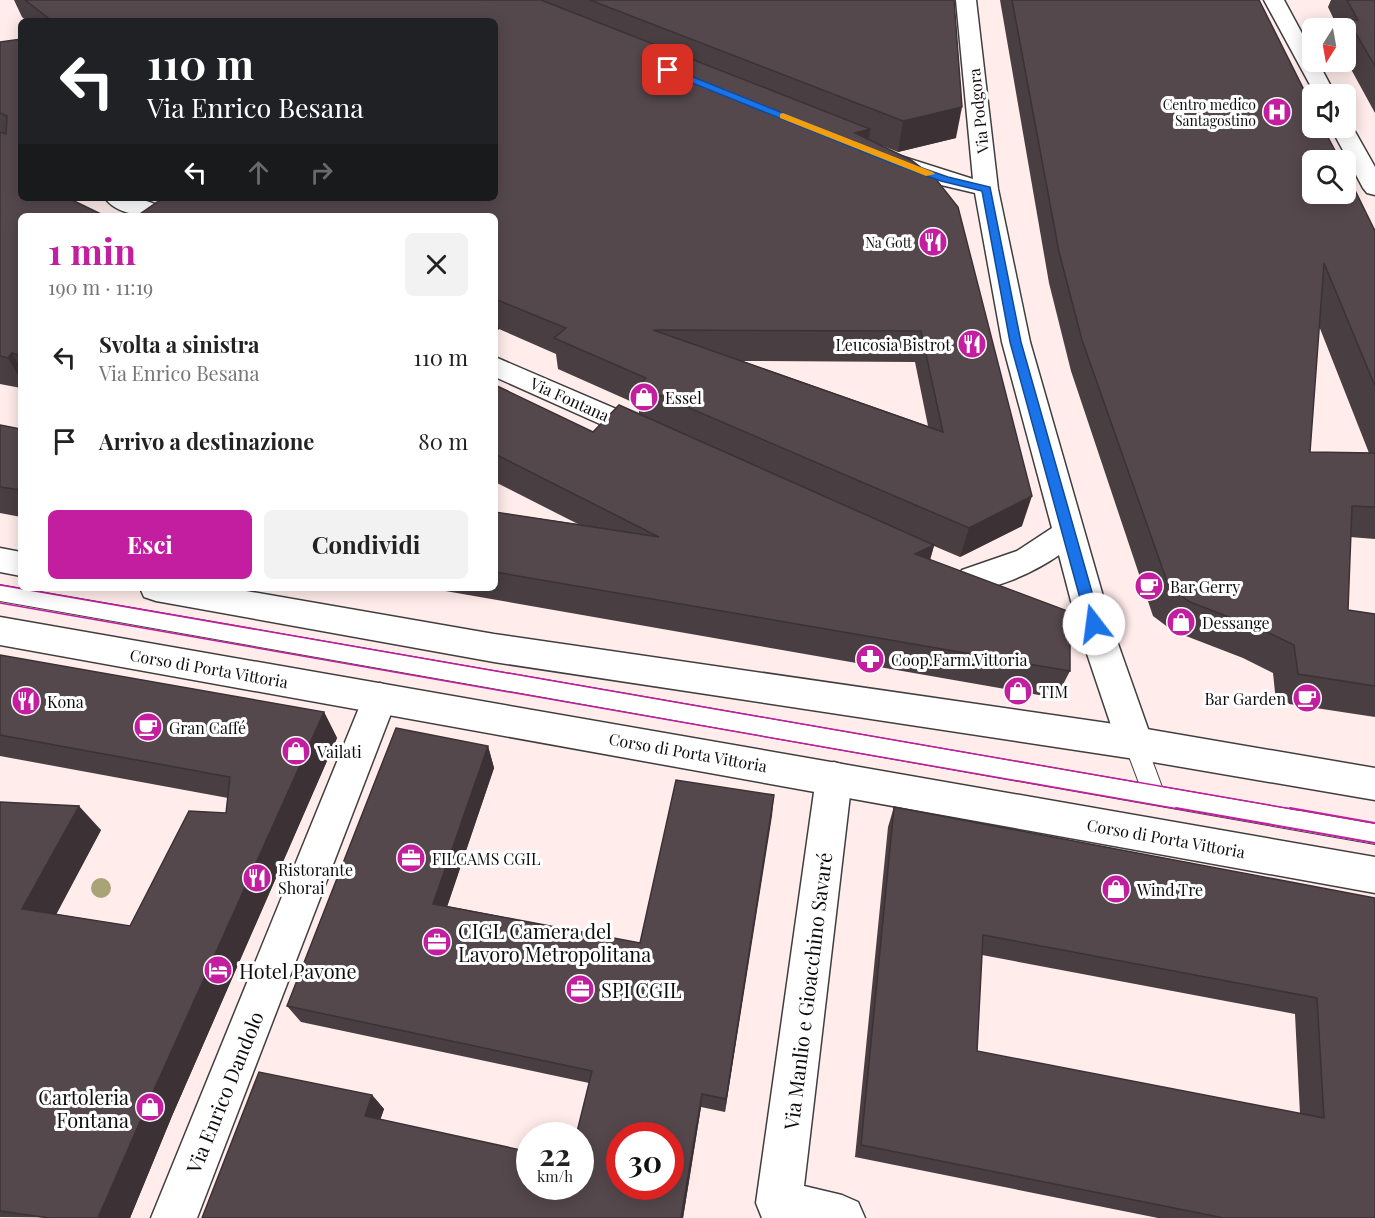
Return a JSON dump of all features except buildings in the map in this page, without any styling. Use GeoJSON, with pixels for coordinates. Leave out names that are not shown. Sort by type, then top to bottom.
{"type":"FeatureCollection","features":[{"type":"Feature","properties":{"kind":"street","name":"Via Podgora"},"geometry":{"type":"LineString","coordinates":[[966,0],[987,189],[1016,342],[1094,624],[1135,743]]}},
{"type":"Feature","properties":{"kind":"street"},"geometry":{"type":"LineString","coordinates":[[1274,0],[1319,84]]}},
{"type":"Feature","properties":{"kind":"street"},"geometry":{"type":"LineString","coordinates":[[1348,138],[1375,188]]}},
{"type":"Feature","properties":{"kind":"street"},"geometry":{"type":"LineString","coordinates":[[868,150],[945,179],[987,189]]}},
{"type":"Feature","properties":{"kind":"street"},"geometry":{"type":"LineString","coordinates":[[124,201],[151,213]]}},
{"type":"Feature","properties":{"kind":"street","name":"Via Fontana"},"geometry":{"type":"LineString","coordinates":[[498,367],[669,443]]}},
{"type":"Feature","properties":{"kind":"street"},"geometry":{"type":"LineString","coordinates":[[1015,596],[962,574],[1028,560],[1069,532]]}},
{"type":"Feature","properties":{"kind":"street"},"geometry":{"type":"LineString","coordinates":[[0,560],[18,563]]}},
{"type":"Feature","properties":{"kind":"street"},"geometry":{"type":"LineString","coordinates":[[173,591],[494,648],[1135,743],[1375,784]]}},
{"type":"Feature","properties":{"kind":"street"},"geometry":{"type":"LineString","coordinates":[[1056,612],[1094,624]]}},
{"type":"Feature","properties":{"kind":"street","name":"Corso di Porta Vittoria"},"geometry":{"type":"LineString","coordinates":[[0,631],[1375,875]]}},
{"type":"Feature","properties":{"kind":"street","name":"Via Enrico Dandolo"},"geometry":{"type":"LineString","coordinates":[[174,1218],[380,698]]}},
{"type":"Feature","properties":{"kind":"street","name":"Via Manlio e Gioacchino Savaré"},"geometry":{"type":"LineString","coordinates":[[834,778],[779,1203],[842,1218]]}},
{"type":"Feature","properties":{"kind":"lane"},"geometry":{"type":"LineString","coordinates":[[0,593],[1375,834]]}},
{"type":"Feature","properties":{"kind":"lane"},"geometry":{"type":"LineString","coordinates":[[1135,743],[1155,796]]}},
{"type":"Feature","properties":{"kind":"tram line"},"geometry":{"type":"LineString","coordinates":[[0,585],[18,588]]}},
{"type":"Feature","properties":{"kind":"tram line"},"geometry":{"type":"LineString","coordinates":[[35,591],[1298,810]]}},
{"type":"Feature","properties":{"kind":"tram line"},"geometry":{"type":"LineString","coordinates":[[0,603],[1184,810]]}},
{"type":"Feature","properties":{"kind":"tram line"},"geometry":{"type":"LineString","coordinates":[[1176,808],[1375,843]]}},
{"type":"Feature","properties":{"kind":"tram line"},"geometry":{"type":"LineString","coordinates":[[1290,808],[1375,823]]}},
{"type":"Feature","properties":{"kind":"slow traffic"},"geometry":{"type":"LineString","coordinates":[[783,116],[930,174]]}},
{"type":"Feature","properties":{"kind":"place","name":"Centro medico Santagostino"},"geometry":{"type":"Point","coordinates":[1277,112]}},
{"type":"Feature","properties":{"kind":"place","name":"Na Gott"},"geometry":{"type":"Point","coordinates":[933,242]}},
{"type":"Feature","properties":{"kind":"place","name":"Leucosia Bistrot"},"geometry":{"type":"Point","coordinates":[972,344]}},
{"type":"Feature","properties":{"kind":"place","name":"Essel"},"geometry":{"type":"Point","coordinates":[644,397]}},
{"type":"Feature","properties":{"kind":"place","name":"Bar Gerry"},"geometry":{"type":"Point","coordinates":[1149,586]}},
{"type":"Feature","properties":{"kind":"place","name":"Dessange"},"geometry":{"type":"Point","coordinates":[1181,622]}},
{"type":"Feature","properties":{"kind":"place","name":"Coop.Farm.Vittoria"},"geometry":{"type":"Point","coordinates":[870,659]}},
{"type":"Feature","properties":{"kind":"place","name":"TIM"},"geometry":{"type":"Point","coordinates":[1018,691]}},
{"type":"Feature","properties":{"kind":"place","name":"Bar Garden"},"geometry":{"type":"Point","coordinates":[1307,698]}},
{"type":"Feature","properties":{"kind":"place","name":"Kona"},"geometry":{"type":"Point","coordinates":[26,701]}},
{"type":"Feature","properties":{"kind":"place","name":"Gran Caffé"},"geometry":{"type":"Point","coordinates":[148,727]}},
{"type":"Feature","properties":{"kind":"place","name":"Vailati"},"geometry":{"type":"Point","coordinates":[296,751]}},
{"type":"Feature","properties":{"kind":"place","name":"FILCAMS CGIL"},"geometry":{"type":"Point","coordinates":[411,858]}},
{"type":"Feature","properties":{"kind":"place","name":"Ristorante Shorai"},"geometry":{"type":"Point","coordinates":[257,878]}},
{"type":"Feature","properties":{"kind":"place","name":"Wind Tre"},"geometry":{"type":"Point","coordinates":[1116,889]}},
{"type":"Feature","properties":{"kind":"place","name":"CIGL Camera del Lavoro Metropolitana"},"geometry":{"type":"Point","coordinates":[437,942]}},
{"type":"Feature","properties":{"kind":"place","name":"Hotel Pavone"},"geometry":{"type":"Point","coordinates":[218,970]}},
{"type":"Feature","properties":{"kind":"place","name":"SPI CGIL"},"geometry":{"type":"Point","coordinates":[580,989]}},
{"type":"Feature","properties":{"kind":"place","name":"Cartoleria Fontana"},"geometry":{"type":"Point","coordinates":[150,1107]}},
{"type":"Feature","properties":{"kind":"route"},"geometry":{"type":"LineString","coordinates":[[668,70],[899,163],[945,179],[987,189],[1016,342],[1094,624]]}}]}
